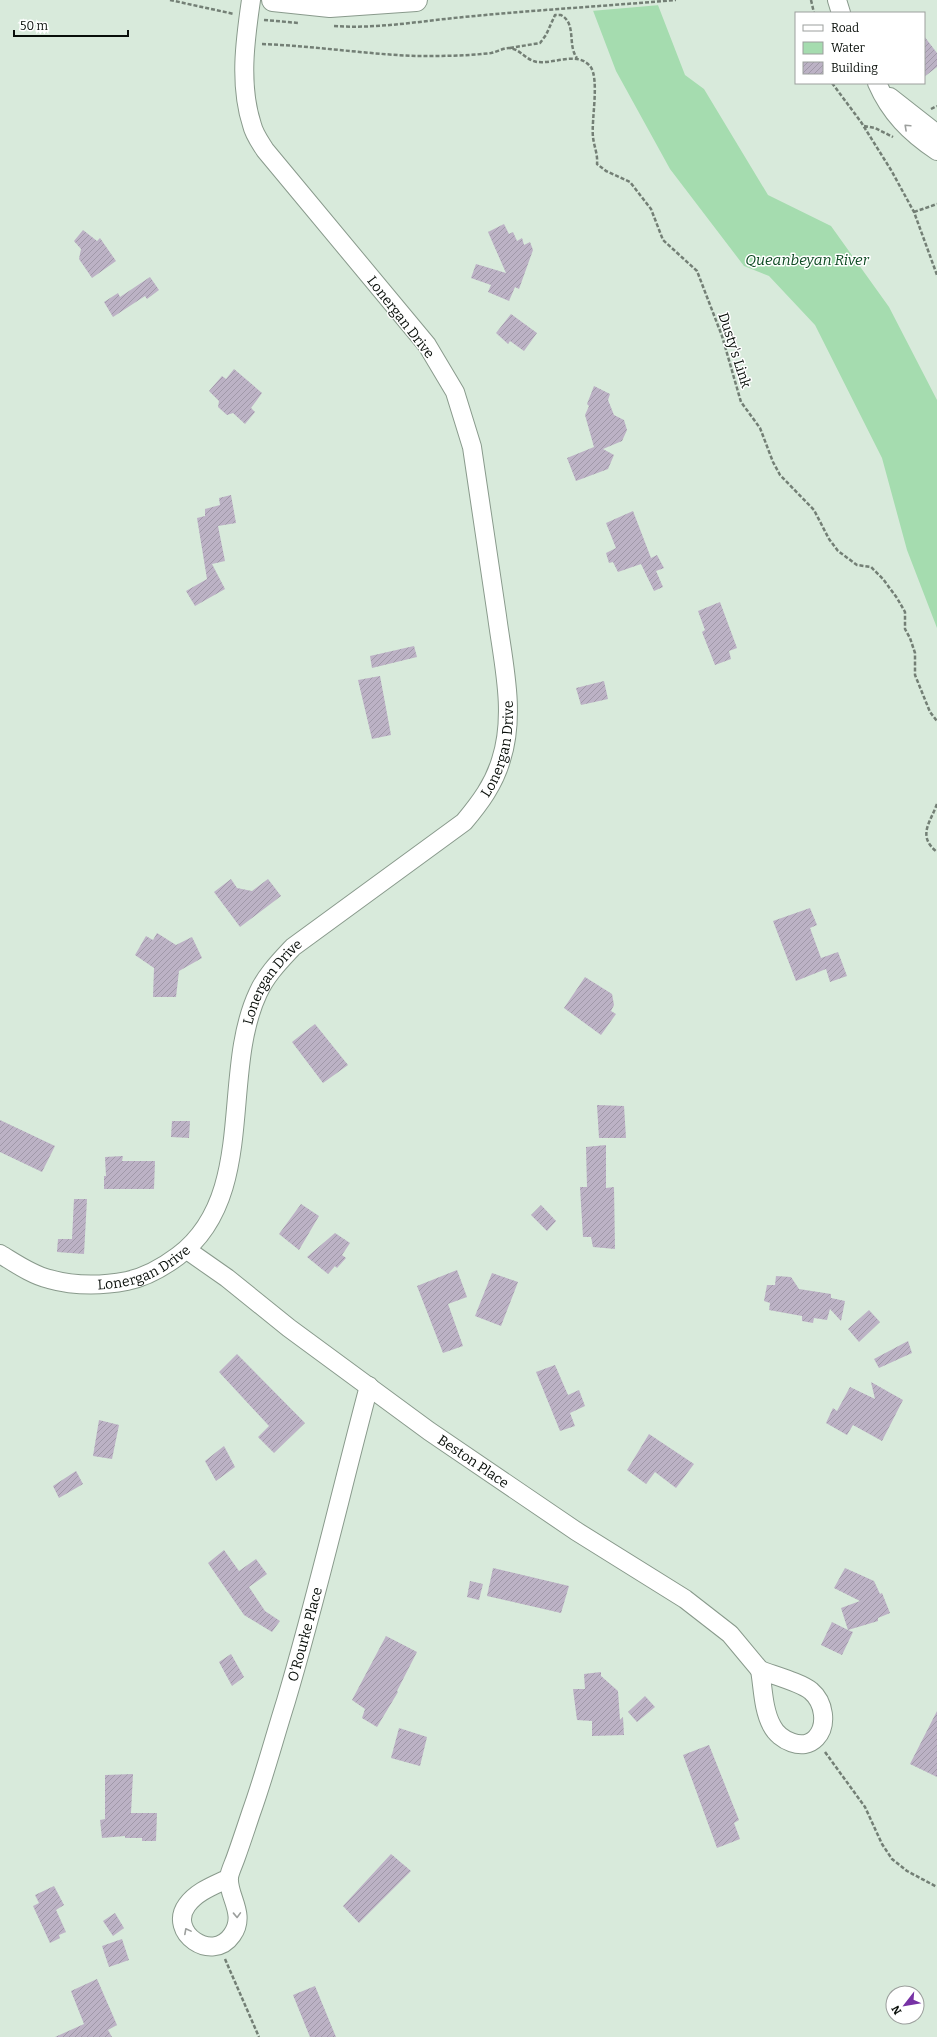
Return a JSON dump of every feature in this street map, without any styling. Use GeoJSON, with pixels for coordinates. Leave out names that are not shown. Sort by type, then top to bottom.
{"type":"FeatureCollection","features":[{"type":"Feature","properties":{"kind":"main road"},"geometry":{"type":"LineString","coordinates":[[273,0],[330,6],[384,1],[416,0]]}},
{"type":"Feature","properties":{"kind":"street","name":"Lonergan Drive"},"geometry":{"type":"LineString","coordinates":[[0,1254],[47,1279],[76,1284],[109,1284],[139,1278],[163,1267],[187,1250],[204,1229],[216,1207],[225,1184],[243,1049],[250,1017],[258,992],[273,968],[293,947],[464,822],[479,804],[491,784],[501,760],[507,734],[508,706],[504,668],[472,448],[455,392],[427,345],[265,150],[252,126],[244,84],[246,43],[251,0]]}},
{"type":"Feature","properties":{"kind":"street"},"geometry":{"type":"LineString","coordinates":[[837,0],[841,12]]}},
{"type":"Feature","properties":{"kind":"street"},"geometry":{"type":"LineString","coordinates":[[877,84],[886,102],[897,118],[937,151]]}},
{"type":"Feature","properties":{"kind":"street"},"geometry":{"type":"LineString","coordinates":[[878,84],[887,94],[937,134]]}},
{"type":"Feature","properties":{"kind":"street","name":"Beston Place"},"geometry":{"type":"LineString","coordinates":[[187,1250],[227,1278],[290,1328],[429,1431],[576,1532],[685,1600],[730,1634],[760,1670],[810,1690],[818,1698],[823,1713],[822,1726],[816,1738]]}},
{"type":"Feature","properties":{"kind":"street","name":"O'Rourke Place"},"geometry":{"type":"LineString","coordinates":[[229,1878],[257,1797],[296,1666],[369,1386]]}},
{"type":"Feature","properties":{"kind":"street"},"geometry":{"type":"LineString","coordinates":[[760,1670],[767,1714],[772,1727],[781,1738],[794,1744],[805,1743],[816,1738]]}},
{"type":"Feature","properties":{"kind":"street"},"geometry":{"type":"LineString","coordinates":[[229,1878],[238,1912],[237,1925],[233,1934],[226,1942],[219,1946],[209,1947],[200,1945],[192,1940],[186,1932],[182,1921],[184,1910],[188,1903],[213,1885],[229,1878]]}},
{"type":"Feature","properties":{"kind":"path"},"geometry":{"type":"LineString","coordinates":[[463,17],[676,0]]}},
{"type":"Feature","properties":{"kind":"path"},"geometry":{"type":"LineString","coordinates":[[811,0],[814,12]]}},
{"type":"Feature","properties":{"kind":"path"},"geometry":{"type":"LineString","coordinates":[[246,43],[415,56],[448,56],[492,52],[508,48],[540,43],[546,35],[555,15],[560,15],[567,18],[569,22],[573,50],[577,59],[537,62],[526,58],[519,51],[508,48]]}},
{"type":"Feature","properties":{"kind":"path","name":"Dusty's Link"},"geometry":{"type":"LineString","coordinates":[[577,59],[589,66],[592,72],[595,104],[592,120],[597,164],[606,171],[630,182],[651,209],[663,240],[697,271],[722,336],[741,402],[760,428],[773,462],[780,475],[814,510],[829,539],[838,551],[857,565],[871,567],[883,579],[897,598],[905,612],[905,629],[915,653],[915,675],[930,712],[937,721]]}},
{"type":"Feature","properties":{"kind":"path"},"geometry":{"type":"LineString","coordinates":[[833,84],[881,154],[914,212],[937,275]]}},
{"type":"Feature","properties":{"kind":"path"},"geometry":{"type":"LineString","coordinates":[[914,212],[937,204]]}},
{"type":"Feature","properties":{"kind":"path"},"geometry":{"type":"LineString","coordinates":[[937,804],[925,832],[929,845],[937,852]]}},
{"type":"Feature","properties":{"kind":"path"},"geometry":{"type":"LineString","coordinates":[[816,1738],[865,1807],[882,1844],[892,1859],[907,1871],[937,1887]]}},
{"type":"Feature","properties":{"kind":"path"},"geometry":{"type":"LineString","coordinates":[[219,1946],[259,2037]]}},
{"type":"Feature","properties":{"kind":"water","name":"Queanbeyan River"},"geometry":{"type":"Polygon","coordinates":[[[589,0],[656,0],[685,75],[704,89],[768,195],[831,226],[889,307],[937,400],[937,628],[907,550],[882,458],[815,325],[769,276],[744,266],[670,169],[616,71],[589,0]]]}},
{"type":"Feature","properties":{"kind":"pier"},"geometry":{"type":"Polygon","coordinates":[[[587,0],[658,0],[660,5],[591,11],[587,0]]]}},
{"type":"Feature","properties":{"kind":"building"},"geometry":{"type":"Polygon","coordinates":[[[925,37],[937,53],[937,67],[925,76],[925,37]]]}},
{"type":"Feature","properties":{"kind":"building"},"geometry":{"type":"Polygon","coordinates":[[[504,224],[509,234],[513,232],[517,241],[522,238],[524,245],[530,242],[533,250],[519,289],[515,287],[509,301],[488,292],[491,285],[471,278],[476,264],[506,273],[488,232],[504,224]]]}},
{"type":"Feature","properties":{"kind":"building"},"geometry":{"type":"Polygon","coordinates":[[[83,230],[97,241],[100,238],[116,261],[92,278],[79,259],[81,249],[74,241],[83,230]]]}},
{"type":"Feature","properties":{"kind":"building"},"geometry":{"type":"Polygon","coordinates":[[[150,277],[159,290],[147,299],[145,296],[113,317],[104,302],[118,293],[120,297],[150,277]]]}},
{"type":"Feature","properties":{"kind":"building"},"geometry":{"type":"Polygon","coordinates":[[[511,314],[537,333],[524,351],[510,341],[508,344],[496,333],[511,314]]]}},
{"type":"Feature","properties":{"kind":"building"},"geometry":{"type":"Polygon","coordinates":[[[234,369],[262,393],[251,408],[255,412],[245,424],[233,413],[227,415],[218,407],[219,401],[209,391],[222,376],[226,379],[234,369]]]}},
{"type":"Feature","properties":{"kind":"building"},"geometry":{"type":"Polygon","coordinates":[[[594,386],[610,394],[608,400],[614,415],[624,420],[627,430],[622,441],[603,449],[614,455],[608,469],[576,481],[567,458],[594,447],[585,415],[589,406],[587,404],[594,386]]]}},
{"type":"Feature","properties":{"kind":"building"},"geometry":{"type":"Polygon","coordinates":[[[231,495],[236,523],[218,526],[225,561],[212,564],[225,589],[195,606],[186,591],[207,579],[197,518],[205,516],[205,509],[220,505],[219,498],[231,495]]]}},
{"type":"Feature","properties":{"kind":"building"},"geometry":{"type":"Polygon","coordinates":[[[633,511],[651,558],[657,555],[664,568],[656,571],[663,587],[654,591],[641,564],[618,572],[613,562],[609,563],[606,553],[616,548],[606,523],[633,511]]]}},
{"type":"Feature","properties":{"kind":"building"},"geometry":{"type":"Polygon","coordinates":[[[720,602],[737,648],[729,651],[731,659],[715,665],[702,632],[705,630],[698,611],[720,602]]]}},
{"type":"Feature","properties":{"kind":"building"},"geometry":{"type":"Polygon","coordinates":[[[414,646],[417,657],[372,668],[370,656],[414,646]]]}},
{"type":"Feature","properties":{"kind":"building"},"geometry":{"type":"Polygon","coordinates":[[[380,676],[391,735],[372,739],[358,680],[380,676]]]}},
{"type":"Feature","properties":{"kind":"building"},"geometry":{"type":"Polygon","coordinates":[[[604,681],[608,699],[581,705],[576,688],[604,681]]]}},
{"type":"Feature","properties":{"kind":"building"},"geometry":{"type":"Polygon","coordinates":[[[231,879],[237,888],[252,891],[268,879],[281,896],[240,927],[214,892],[231,879]]]}},
{"type":"Feature","properties":{"kind":"building"},"geometry":{"type":"Polygon","coordinates":[[[810,908],[817,925],[810,928],[821,958],[838,952],[847,976],[830,982],[826,969],[796,981],[773,921],[810,908]]]}},
{"type":"Feature","properties":{"kind":"building"},"geometry":{"type":"Polygon","coordinates":[[[157,933],[176,945],[192,937],[202,958],[179,971],[176,997],[153,997],[154,968],[135,955],[146,936],[153,940],[157,933]]]}},
{"type":"Feature","properties":{"kind":"building"},"geometry":{"type":"Polygon","coordinates":[[[585,977],[612,994],[614,1005],[611,1011],[616,1014],[601,1035],[564,1008],[585,977]]]}},
{"type":"Feature","properties":{"kind":"building"},"geometry":{"type":"Polygon","coordinates":[[[315,1024],[348,1065],[323,1083],[292,1042],[315,1024]]]}},
{"type":"Feature","properties":{"kind":"building"},"geometry":{"type":"Polygon","coordinates":[[[597,1105],[624,1106],[626,1138],[599,1138],[597,1105]]]}},
{"type":"Feature","properties":{"kind":"building"},"geometry":{"type":"Polygon","coordinates":[[[0,1120],[55,1146],[42,1172],[0,1152],[0,1120]]]}},
{"type":"Feature","properties":{"kind":"building"},"geometry":{"type":"Polygon","coordinates":[[[172,1121],[190,1121],[189,1138],[171,1137],[172,1121]]]}},
{"type":"Feature","properties":{"kind":"building"},"geometry":{"type":"Polygon","coordinates":[[[606,1145],[606,1188],[614,1187],[615,1249],[593,1247],[591,1237],[583,1237],[580,1187],[587,1187],[586,1147],[606,1145]]]}},
{"type":"Feature","properties":{"kind":"building"},"geometry":{"type":"Polygon","coordinates":[[[123,1156],[122,1161],[155,1161],[154,1189],[104,1189],[104,1176],[106,1176],[105,1157],[123,1156]]]}},
{"type":"Feature","properties":{"kind":"building"},"geometry":{"type":"Polygon","coordinates":[[[74,1199],[87,1199],[84,1254],[57,1252],[58,1239],[72,1239],[74,1199]]]}},
{"type":"Feature","properties":{"kind":"building"},"geometry":{"type":"Polygon","coordinates":[[[301,1204],[319,1216],[299,1250],[279,1234],[301,1204]]]}},
{"type":"Feature","properties":{"kind":"building"},"geometry":{"type":"Polygon","coordinates":[[[541,1205],[556,1221],[547,1231],[531,1215],[541,1205]]]}},
{"type":"Feature","properties":{"kind":"building"},"geometry":{"type":"Polygon","coordinates":[[[335,1233],[350,1243],[342,1255],[346,1258],[337,1268],[335,1266],[328,1274],[307,1257],[335,1233]]]}},
{"type":"Feature","properties":{"kind":"building"},"geometry":{"type":"Polygon","coordinates":[[[457,1270],[467,1297],[448,1304],[463,1346],[443,1353],[417,1286],[457,1270]]]}},
{"type":"Feature","properties":{"kind":"building"},"geometry":{"type":"Polygon","coordinates":[[[492,1273],[518,1282],[501,1326],[475,1316],[492,1273]]]}},
{"type":"Feature","properties":{"kind":"building"},"geometry":{"type":"Polygon","coordinates":[[[776,1276],[791,1277],[799,1289],[831,1294],[831,1298],[845,1301],[841,1321],[830,1309],[827,1320],[814,1318],[813,1323],[802,1321],[802,1316],[769,1310],[770,1303],[764,1301],[767,1285],[775,1285],[776,1276]]]}},
{"type":"Feature","properties":{"kind":"building"},"geometry":{"type":"Polygon","coordinates":[[[869,1310],[880,1322],[859,1342],[848,1329],[869,1310]]]}},
{"type":"Feature","properties":{"kind":"building"},"geometry":{"type":"Polygon","coordinates":[[[908,1341],[912,1353],[879,1368],[874,1359],[908,1341]]]}},
{"type":"Feature","properties":{"kind":"building"},"geometry":{"type":"Polygon","coordinates":[[[237,1354],[305,1423],[274,1453],[258,1437],[269,1426],[219,1372],[237,1354]]]}},
{"type":"Feature","properties":{"kind":"building"},"geometry":{"type":"Polygon","coordinates":[[[555,1365],[568,1395],[579,1390],[585,1406],[570,1413],[575,1426],[560,1431],[536,1372],[555,1365]]]}},
{"type":"Feature","properties":{"kind":"building"},"geometry":{"type":"Polygon","coordinates":[[[871,1382],[903,1400],[882,1441],[853,1425],[847,1435],[826,1423],[833,1408],[837,1411],[850,1387],[875,1399],[871,1382]]]}},
{"type":"Feature","properties":{"kind":"building"},"geometry":{"type":"Polygon","coordinates":[[[99,1420],[119,1425],[112,1459],[93,1456],[99,1420]]]}},
{"type":"Feature","properties":{"kind":"building"},"geometry":{"type":"Polygon","coordinates":[[[649,1434],[694,1464],[676,1488],[655,1472],[646,1484],[627,1470],[649,1434]]]}},
{"type":"Feature","properties":{"kind":"building"},"geometry":{"type":"Polygon","coordinates":[[[224,1446],[235,1467],[216,1481],[205,1461],[224,1446]]]}},
{"type":"Feature","properties":{"kind":"building"},"geometry":{"type":"Polygon","coordinates":[[[76,1471],[83,1484],[59,1498],[53,1486],[76,1471]]]}},
{"type":"Feature","properties":{"kind":"building"},"geometry":{"type":"Polygon","coordinates":[[[224,1550],[239,1571],[256,1559],[267,1574],[249,1587],[265,1611],[280,1621],[272,1632],[244,1615],[208,1563],[224,1550]]]}},
{"type":"Feature","properties":{"kind":"building"},"geometry":{"type":"Polygon","coordinates":[[[493,1568],[569,1586],[561,1613],[487,1596],[493,1568]]]}},
{"type":"Feature","properties":{"kind":"building"},"geometry":{"type":"Polygon","coordinates":[[[845,1568],[874,1581],[880,1594],[882,1593],[890,1613],[878,1618],[878,1621],[848,1630],[841,1608],[860,1601],[834,1588],[845,1568]]]}},
{"type":"Feature","properties":{"kind":"building"},"geometry":{"type":"Polygon","coordinates":[[[470,1581],[483,1584],[479,1600],[467,1597],[470,1581]]]}},
{"type":"Feature","properties":{"kind":"building"},"geometry":{"type":"Polygon","coordinates":[[[832,1622],[853,1632],[842,1655],[821,1645],[832,1622]]]}},
{"type":"Feature","properties":{"kind":"building"},"geometry":{"type":"Polygon","coordinates":[[[386,1636],[417,1652],[397,1691],[398,1692],[377,1727],[362,1718],[365,1709],[352,1700],[386,1636]]]}},
{"type":"Feature","properties":{"kind":"building"},"geometry":{"type":"Polygon","coordinates":[[[231,1654],[244,1677],[232,1686],[219,1662],[231,1654]]]}},
{"type":"Feature","properties":{"kind":"building"},"geometry":{"type":"Polygon","coordinates":[[[601,1672],[601,1676],[618,1691],[620,1720],[623,1717],[624,1735],[592,1736],[592,1721],[577,1720],[573,1689],[585,1689],[584,1674],[601,1672]]]}},
{"type":"Feature","properties":{"kind":"building"},"geometry":{"type":"Polygon","coordinates":[[[645,1696],[655,1707],[637,1722],[628,1712],[645,1696]]]}},
{"type":"Feature","properties":{"kind":"building"},"geometry":{"type":"Polygon","coordinates":[[[937,1711],[937,1777],[910,1764],[937,1711]]]}},
{"type":"Feature","properties":{"kind":"building"},"geometry":{"type":"Polygon","coordinates":[[[399,1728],[427,1737],[420,1766],[391,1758],[399,1728]]]}},
{"type":"Feature","properties":{"kind":"building"},"geometry":{"type":"Polygon","coordinates":[[[709,1745],[739,1820],[734,1823],[740,1839],[717,1848],[683,1755],[709,1745]]]}},
{"type":"Feature","properties":{"kind":"building"},"geometry":{"type":"Polygon","coordinates":[[[133,1774],[131,1813],[157,1813],[156,1841],[142,1841],[142,1838],[125,1838],[125,1836],[102,1838],[100,1820],[105,1819],[105,1775],[133,1774]]]}},
{"type":"Feature","properties":{"kind":"building"},"geometry":{"type":"Polygon","coordinates":[[[391,1854],[411,1871],[359,1923],[343,1906],[391,1854]]]}},
{"type":"Feature","properties":{"kind":"building"},"geometry":{"type":"Polygon","coordinates":[[[54,1886],[64,1905],[56,1910],[66,1932],[59,1935],[60,1938],[50,1943],[33,1906],[39,1903],[35,1895],[54,1886]]]}},
{"type":"Feature","properties":{"kind":"building"},"geometry":{"type":"Polygon","coordinates":[[[115,1913],[124,1928],[113,1936],[103,1921],[115,1913]]]}},
{"type":"Feature","properties":{"kind":"building"},"geometry":{"type":"Polygon","coordinates":[[[122,1939],[129,1960],[109,1967],[102,1946],[122,1939]]]}},
{"type":"Feature","properties":{"kind":"building"},"geometry":{"type":"Polygon","coordinates":[[[97,1979],[117,2025],[108,2030],[112,2037],[55,2037],[84,2024],[71,1991],[97,1979]]]}},
{"type":"Feature","properties":{"kind":"building"},"geometry":{"type":"Polygon","coordinates":[[[315,1986],[336,2037],[310,2037],[293,1995],[315,1986]]]}}]}
